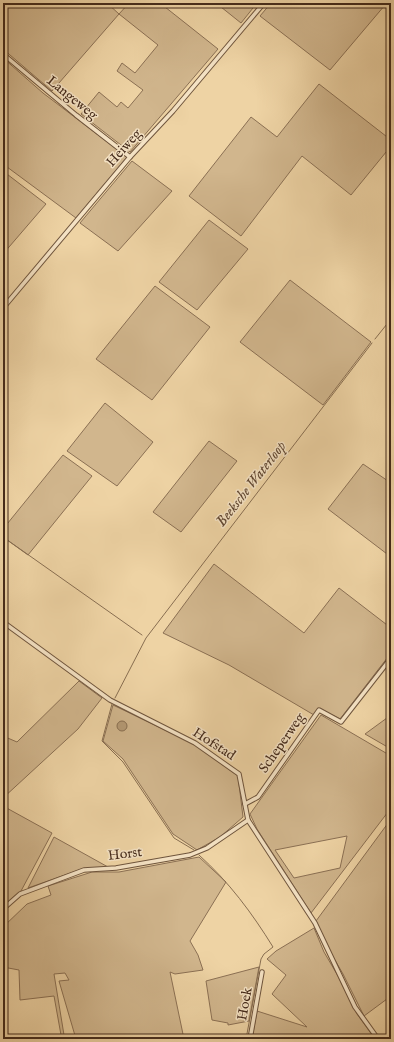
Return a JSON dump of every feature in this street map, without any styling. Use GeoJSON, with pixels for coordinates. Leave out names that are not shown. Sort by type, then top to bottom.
{"type":"FeatureCollection","features":[{"type":"Feature","properties":{"kind":"street","name":"Heiweg"},"geometry":{"type":"LineString","coordinates":[[3,308],[130,157],[173,111],[264,3]]}},
{"type":"Feature","properties":{"kind":"street","name":"Langeweg"},"geometry":{"type":"LineString","coordinates":[[3,54],[76,115],[130,157]]}},
{"type":"Feature","properties":{"kind":"street","name":"Hofstad"},"geometry":{"type":"LineString","coordinates":[[3,622],[110,700],[195,743],[239,774],[248,820],[315,923],[355,1007],[378,1039]]}},
{"type":"Feature","properties":{"kind":"street","name":"Scheperweg"},"geometry":{"type":"LineString","coordinates":[[245,804],[254,801],[258,797],[319,710],[341,722],[391,658]]}},
{"type":"Feature","properties":{"kind":"street","name":"Horst"},"geometry":{"type":"LineString","coordinates":[[3,909],[20,894],[84,870],[116,868],[190,855],[207,848],[248,820]]}},
{"type":"Feature","properties":{"kind":"street","name":"Hoek"},"geometry":{"type":"LineString","coordinates":[[250,1039],[262,972]]}},
{"type":"Feature","properties":{"kind":"shaded area"},"geometry":{"type":"Polygon","coordinates":[[[3,3],[107,3],[119,14],[52,91],[3,49],[3,3]]]}},
{"type":"Feature","properties":{"kind":"shaded area"},"geometry":{"type":"Polygon","coordinates":[[[129,3],[160,3],[218,49],[130,152],[81,114],[99,92],[117,107],[121,102],[128,108],[143,90],[117,71],[122,63],[135,73],[158,45],[119,14],[129,3]]]}},
{"type":"Feature","properties":{"kind":"shaded area"},"geometry":{"type":"Polygon","coordinates":[[[216,3],[257,3],[241,23],[216,3]]]}},
{"type":"Feature","properties":{"kind":"shaded area"},"geometry":{"type":"Polygon","coordinates":[[[271,3],[382,3],[385,5],[330,70],[260,16],[271,3]]]}},
{"type":"Feature","properties":{"kind":"shaded area"},"geometry":{"type":"Polygon","coordinates":[[[3,58],[43,93],[127,157],[76,218],[3,164],[3,58]]]}},
{"type":"Feature","properties":{"kind":"shaded area"},"geometry":{"type":"Polygon","coordinates":[[[319,84],[391,140],[391,146],[351,195],[302,156],[241,236],[189,196],[251,117],[277,137],[319,84]]]}},
{"type":"Feature","properties":{"kind":"shaded area"},"geometry":{"type":"Polygon","coordinates":[[[132,161],[172,191],[118,251],[80,223],[132,161]]]}},
{"type":"Feature","properties":{"kind":"shaded area"},"geometry":{"type":"Polygon","coordinates":[[[3,171],[46,204],[3,254],[3,171]]]}},
{"type":"Feature","properties":{"kind":"shaded area"},"geometry":{"type":"Polygon","coordinates":[[[209,220],[248,249],[197,310],[159,282],[209,220]]]}},
{"type":"Feature","properties":{"kind":"shaded area"},"geometry":{"type":"Polygon","coordinates":[[[290,280],[371,342],[323,405],[240,342],[290,280]]]}},
{"type":"Feature","properties":{"kind":"shaded area"},"geometry":{"type":"Polygon","coordinates":[[[155,286],[210,327],[152,400],[96,359],[155,286]]]}},
{"type":"Feature","properties":{"kind":"shaded area"},"geometry":{"type":"Polygon","coordinates":[[[105,403],[153,442],[117,486],[67,451],[105,403]]]}},
{"type":"Feature","properties":{"kind":"shaded area"},"geometry":{"type":"Polygon","coordinates":[[[209,441],[237,461],[181,532],[153,512],[209,441]]]}},
{"type":"Feature","properties":{"kind":"shaded area"},"geometry":{"type":"Polygon","coordinates":[[[63,455],[92,476],[28,555],[3,537],[3,529],[63,455]]]}},
{"type":"Feature","properties":{"kind":"shaded area"},"geometry":{"type":"Polygon","coordinates":[[[363,464],[391,483],[391,557],[328,509],[363,464]]]}},
{"type":"Feature","properties":{"kind":"shaded area"},"geometry":{"type":"Polygon","coordinates":[[[214,564],[304,633],[339,588],[391,628],[391,653],[340,719],[321,709],[314,715],[229,665],[163,633],[214,564]]]}},
{"type":"Feature","properties":{"kind":"shaded area"},"geometry":{"type":"Polygon","coordinates":[[[79,681],[102,698],[78,729],[3,798],[3,736],[17,742],[79,681]]]}},
{"type":"Feature","properties":{"kind":"shaded area"},"geometry":{"type":"Polygon","coordinates":[[[113,705],[194,744],[238,776],[243,817],[220,837],[197,850],[173,834],[123,759],[103,741],[113,705]]]}},
{"type":"Feature","properties":{"kind":"shaded area"},"geometry":{"type":"Polygon","coordinates":[[[321,715],[391,756],[391,808],[311,913],[257,829],[250,814],[321,715]],[[347,836],[275,850],[294,878],[340,868],[347,836]]]}},
{"type":"Feature","properties":{"kind":"shaded area"},"geometry":{"type":"Polygon","coordinates":[[[391,715],[391,749],[365,734],[391,715]]]}},
{"type":"Feature","properties":{"kind":"shaded area"},"geometry":{"type":"Polygon","coordinates":[[[120,721],[124,721],[126,722],[126,730],[120,731],[117,728],[117,724],[120,721]]]}},
{"type":"Feature","properties":{"kind":"shaded area"},"geometry":{"type":"Polygon","coordinates":[[[3,806],[52,833],[21,891],[3,906],[3,806]]]}},
{"type":"Feature","properties":{"kind":"shaded area"},"geometry":{"type":"Polygon","coordinates":[[[391,819],[391,996],[364,1016],[343,974],[325,943],[316,921],[391,819]]]}},
{"type":"Feature","properties":{"kind":"shaded area"},"geometry":{"type":"Polygon","coordinates":[[[54,837],[108,867],[82,869],[28,888],[54,837]]]}},
{"type":"Feature","properties":{"kind":"shaded area"},"geometry":{"type":"Polygon","coordinates":[[[199,857],[226,882],[190,941],[198,955],[203,970],[175,974],[170,972],[184,1039],[76,1039],[59,981],[69,980],[65,973],[54,974],[64,1035],[61,1035],[54,996],[20,1000],[19,970],[3,967],[3,927],[27,904],[51,895],[48,886],[92,872],[119,872],[199,857]]]}},
{"type":"Feature","properties":{"kind":"shaded area"},"geometry":{"type":"Polygon","coordinates":[[[314,928],[324,952],[357,1014],[375,1039],[252,1039],[257,1011],[307,1027],[272,994],[286,975],[267,959],[276,951],[314,928]]]}},
{"type":"Feature","properties":{"kind":"shaded area"},"geometry":{"type":"Polygon","coordinates":[[[259,967],[249,1021],[228,1025],[228,1023],[212,1020],[206,981],[259,967]]]}},
{"type":"Feature","properties":{"kind":"waterway","name":"Beeksche Waterloop"},"geometry":{"type":"LineString","coordinates":[[375,339],[391,319]]}},
{"type":"Feature","properties":{"kind":"waterway","name":"Beeksche Waterloop"},"geometry":{"type":"LineString","coordinates":[[115,698],[146,638],[372,343]]}},
{"type":"Feature","properties":{"kind":"waterway","name":"Beeksche Waterloop"},"geometry":{"type":"LineString","coordinates":[[3,537],[142,635]]}},
{"type":"Feature","properties":{"kind":"waterway"},"geometry":{"type":"LineString","coordinates":[[112,704],[102,741],[123,762],[174,838],[194,850]]}},
{"type":"Feature","properties":{"kind":"waterway"},"geometry":{"type":"LineString","coordinates":[[199,855],[210,865],[239,898],[273,947],[264,954],[261,959],[246,1039]]}}]}
